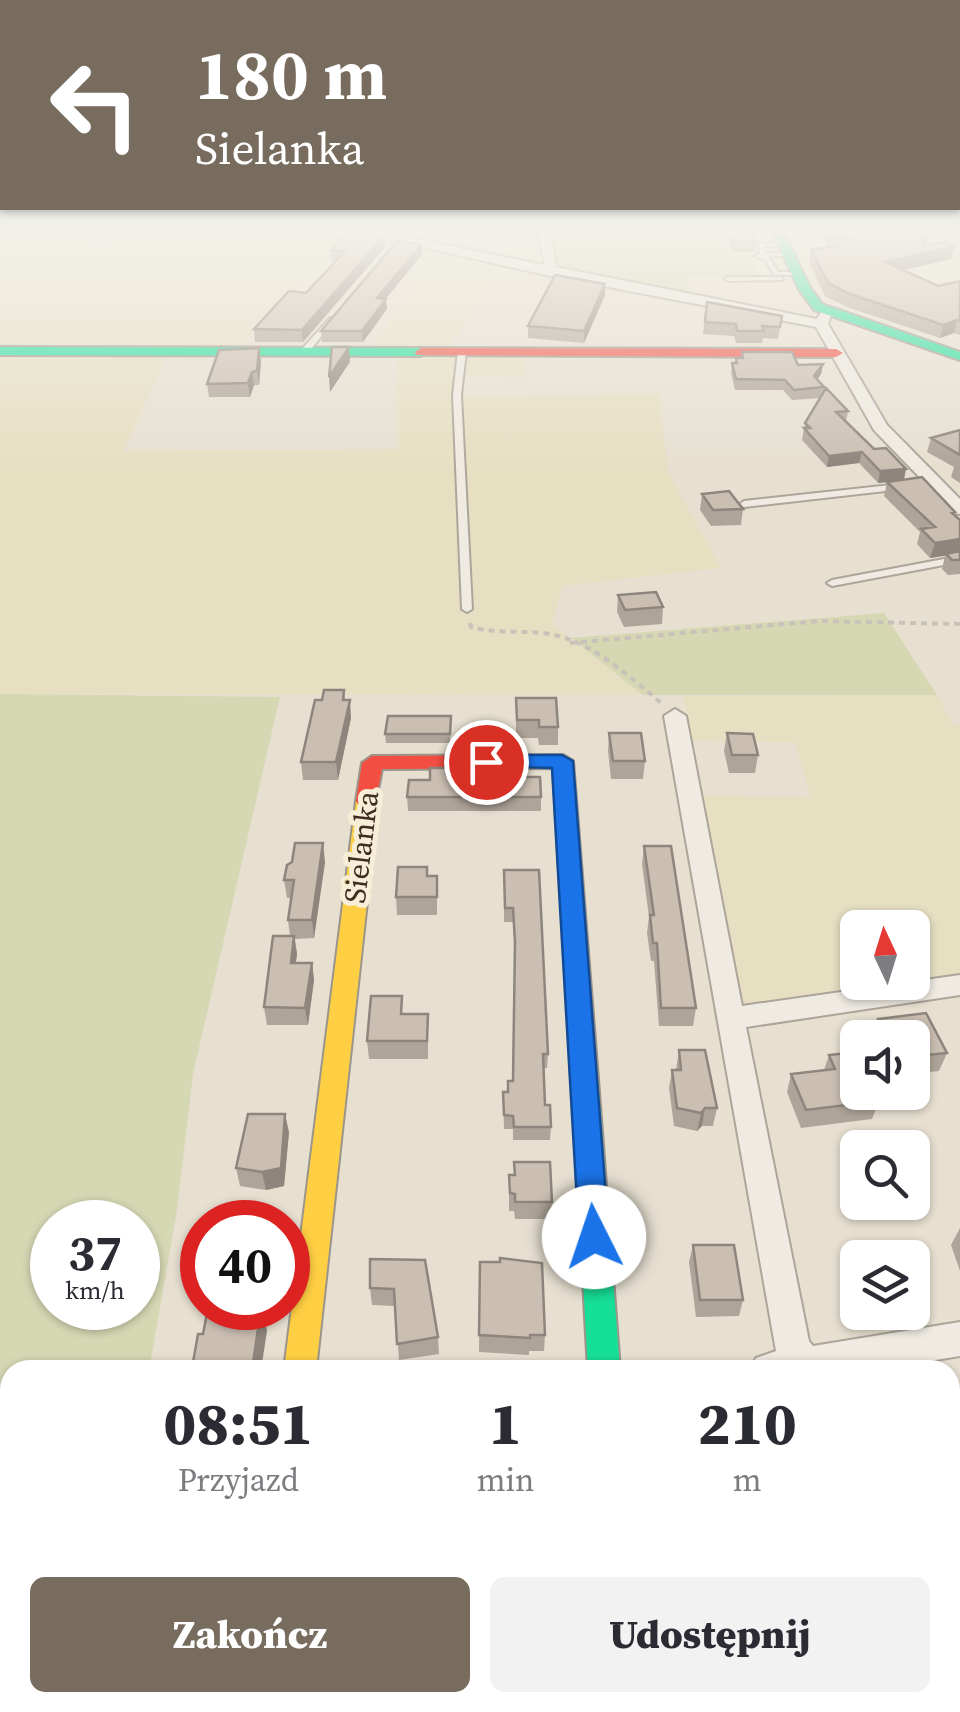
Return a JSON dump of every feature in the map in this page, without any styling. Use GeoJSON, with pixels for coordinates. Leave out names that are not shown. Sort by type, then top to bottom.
{"type":"FeatureCollection","features":[{"type":"Feature","properties":{"kind":"street"},"geometry":{"type":"LineString","coordinates":[[771,309],[825,318],[960,356]]}},
{"type":"Feature","properties":{"kind":"street"},"geometry":{"type":"LineString","coordinates":[[818,309],[825,318],[836,353],[880,427],[960,509]]}},
{"type":"Feature","properties":{"kind":"street"},"geometry":{"type":"LineString","coordinates":[[0,351],[836,353]]}},
{"type":"Feature","properties":{"kind":"street"},"geometry":{"type":"LineString","coordinates":[[675,716],[793,1350],[802,1360]]}},
{"type":"Feature","properties":{"kind":"street","name":"Sielanka"},"geometry":{"type":"LineString","coordinates":[[301,1360],[372,763],[562,761],[603,1360]]}},
{"type":"Feature","properties":{"kind":"street"},"geometry":{"type":"LineString","coordinates":[[733,1018],[960,985]]}},
{"type":"Feature","properties":{"kind":"street"},"geometry":{"type":"LineString","coordinates":[[848,1360],[960,1340]]}},
{"type":"Feature","properties":{"kind":"lane"},"geometry":{"type":"LineString","coordinates":[[304,351],[340,310]]}},
{"type":"Feature","properties":{"kind":"lane"},"geometry":{"type":"LineString","coordinates":[[462,351],[457,395],[467,609]]}},
{"type":"Feature","properties":{"kind":"lane"},"geometry":{"type":"LineString","coordinates":[[744,504],[934,484]]}},
{"type":"Feature","properties":{"kind":"lane"},"geometry":{"type":"LineString","coordinates":[[832,583],[960,558]]}},
{"type":"Feature","properties":{"kind":"path"},"geometry":{"type":"LineString","coordinates":[[467,609],[472,627],[495,634],[553,634],[626,673],[675,716]]}},
{"type":"Feature","properties":{"kind":"path"},"geometry":{"type":"LineString","coordinates":[[570,643],[834,620],[916,626],[960,624]]}},
{"type":"Feature","properties":{"kind":"shaded area"},"geometry":{"type":"Polygon","coordinates":[[[0,309],[278,309],[241,348],[0,348],[0,309]]]}},
{"type":"Feature","properties":{"kind":"shaded area"},"geometry":{"type":"Polygon","coordinates":[[[398,309],[474,309],[447,350],[370,349],[398,309]]]}},
{"type":"Feature","properties":{"kind":"shaded area"},"geometry":{"type":"Polygon","coordinates":[[[0,353],[167,353],[124,451],[399,449],[397,354],[526,354],[526,377],[464,376],[465,398],[659,394],[668,472],[721,568],[563,586],[552,624],[643,695],[0,694],[0,353]]]}},
{"type":"Feature","properties":{"kind":"shaded area"},"geometry":{"type":"Polygon","coordinates":[[[937,695],[954,725],[960,725],[960,976],[930,980],[930,910],[840,910],[840,993],[743,1007],[702,796],[811,797],[795,742],[692,741],[683,696],[937,695]]]}},
{"type":"Feature","properties":{"kind":"green space"},"geometry":{"type":"Polygon","coordinates":[[[884,613],[937,695],[643,695],[571,638],[884,613]]]}},
{"type":"Feature","properties":{"kind":"green space"},"geometry":{"type":"Polygon","coordinates":[[[0,694],[280,697],[193,1074],[177,1210],[160,1307],[160,1200],[30,1200],[30,1330],[156,1330],[151,1360],[0,1360],[0,694]]]}},
{"type":"Feature","properties":{"kind":"building"},"geometry":{"type":"Polygon","coordinates":[[[273,309],[320,309],[302,330],[254,329],[273,309]]]}},
{"type":"Feature","properties":{"kind":"building"},"geometry":{"type":"Polygon","coordinates":[[[340,309],[379,309],[362,331],[321,331],[340,309]]]}},
{"type":"Feature","properties":{"kind":"building"},"geometry":{"type":"Polygon","coordinates":[[[537,309],[594,309],[584,331],[528,326],[537,309]]]}},
{"type":"Feature","properties":{"kind":"building"},"geometry":{"type":"Polygon","coordinates":[[[706,309],[744,309],[782,316],[780,327],[762,326],[764,331],[737,331],[736,324],[705,322],[706,309]]]}},
{"type":"Feature","properties":{"kind":"building"},"geometry":{"type":"Polygon","coordinates":[[[895,309],[960,309],[960,321],[943,325],[895,309]]]}},
{"type":"Feature","properties":{"kind":"building"},"geometry":{"type":"Polygon","coordinates":[[[332,347],[349,347],[329,377],[332,347]]]}},
{"type":"Feature","properties":{"kind":"building"},"geometry":{"type":"Polygon","coordinates":[[[259,348],[257,371],[252,372],[248,383],[207,384],[219,350],[259,348]]]}},
{"type":"Feature","properties":{"kind":"building"},"geometry":{"type":"Polygon","coordinates":[[[742,352],[792,352],[798,365],[823,364],[814,376],[824,387],[794,390],[785,380],[736,379],[732,363],[743,358],[742,352]]]}},
{"type":"Feature","properties":{"kind":"building"},"geometry":{"type":"Polygon","coordinates":[[[826,388],[848,411],[836,412],[874,449],[886,448],[906,469],[880,471],[862,452],[829,456],[804,428],[810,428],[805,423],[826,388]]]}},
{"type":"Feature","properties":{"kind":"building"},"geometry":{"type":"Polygon","coordinates":[[[960,430],[960,455],[931,438],[960,430]]]}},
{"type":"Feature","properties":{"kind":"building"},"geometry":{"type":"Polygon","coordinates":[[[922,477],[960,520],[960,539],[935,543],[921,529],[935,527],[887,482],[922,477]]]}},
{"type":"Feature","properties":{"kind":"building"},"geometry":{"type":"Polygon","coordinates":[[[729,491],[743,509],[713,510],[702,494],[729,491]]]}},
{"type":"Feature","properties":{"kind":"building"},"geometry":{"type":"Polygon","coordinates":[[[960,551],[960,560],[952,560],[946,554],[960,551]]]}},
{"type":"Feature","properties":{"kind":"building"},"geometry":{"type":"Polygon","coordinates":[[[656,592],[663,607],[625,610],[618,595],[656,592]]]}},
{"type":"Feature","properties":{"kind":"building"},"geometry":{"type":"Polygon","coordinates":[[[324,690],[344,690],[343,700],[350,700],[336,762],[301,762],[315,700],[322,700],[324,690]]]}},
{"type":"Feature","properties":{"kind":"building"},"geometry":{"type":"Polygon","coordinates":[[[516,698],[556,698],[558,727],[539,727],[539,720],[517,720],[516,698]]]}},
{"type":"Feature","properties":{"kind":"building"},"geometry":{"type":"Polygon","coordinates":[[[388,716],[451,716],[450,734],[385,734],[388,716]]]}},
{"type":"Feature","properties":{"kind":"building"},"geometry":{"type":"Polygon","coordinates":[[[475,729],[494,729],[494,739],[475,739],[475,729]]]}},
{"type":"Feature","properties":{"kind":"building"},"geometry":{"type":"Polygon","coordinates":[[[609,733],[641,733],[645,761],[613,761],[609,733]]]}},
{"type":"Feature","properties":{"kind":"building"},"geometry":{"type":"Polygon","coordinates":[[[727,733],[753,734],[758,755],[732,755],[727,733]]]}},
{"type":"Feature","properties":{"kind":"building"},"geometry":{"type":"Polygon","coordinates":[[[430,768],[449,768],[449,777],[540,777],[541,797],[407,797],[409,780],[430,780],[430,768]]]}},
{"type":"Feature","properties":{"kind":"building"},"geometry":{"type":"Polygon","coordinates":[[[295,843],[323,843],[312,920],[288,920],[294,880],[284,880],[295,843]]]}},
{"type":"Feature","properties":{"kind":"building"},"geometry":{"type":"Polygon","coordinates":[[[644,846],[671,846],[696,1008],[661,1008],[644,846]]]}},
{"type":"Feature","properties":{"kind":"building"},"geometry":{"type":"Polygon","coordinates":[[[398,867],[427,867],[427,876],[437,876],[437,897],[396,897],[398,867]]]}},
{"type":"Feature","properties":{"kind":"building"},"geometry":{"type":"Polygon","coordinates":[[[504,870],[539,870],[548,1054],[543,1054],[545,1105],[550,1105],[551,1127],[514,1127],[513,1116],[504,1115],[503,1092],[508,1092],[508,1081],[513,1081],[515,942],[513,908],[505,908],[504,870]]]}},
{"type":"Feature","properties":{"kind":"building"},"geometry":{"type":"Polygon","coordinates":[[[273,936],[294,936],[291,963],[312,963],[305,1008],[264,1007],[273,936]]]}},
{"type":"Feature","properties":{"kind":"building"},"geometry":{"type":"Polygon","coordinates":[[[371,996],[402,996],[401,1014],[428,1014],[427,1041],[367,1041],[371,996]]]}},
{"type":"Feature","properties":{"kind":"building"},"geometry":{"type":"Polygon","coordinates":[[[926,1013],[930,1020],[878,1020],[926,1013]]]}},
{"type":"Feature","properties":{"kind":"building"},"geometry":{"type":"Polygon","coordinates":[[[930,1021],[947,1053],[930,1055],[930,1021]]]}},
{"type":"Feature","properties":{"kind":"building"},"geometry":{"type":"Polygon","coordinates":[[[679,1050],[705,1050],[717,1108],[705,1108],[701,1113],[677,1108],[672,1070],[681,1070],[679,1050]]]}},
{"type":"Feature","properties":{"kind":"building"},"geometry":{"type":"Polygon","coordinates":[[[840,1054],[840,1106],[806,1110],[791,1074],[835,1069],[829,1055],[840,1054]]]}},
{"type":"Feature","properties":{"kind":"building"},"geometry":{"type":"Polygon","coordinates":[[[248,1114],[285,1114],[281,1168],[262,1172],[236,1168],[248,1114]]]}},
{"type":"Feature","properties":{"kind":"building"},"geometry":{"type":"Polygon","coordinates":[[[514,1162],[550,1162],[552,1202],[515,1202],[509,1175],[515,1175],[514,1162]]]}},
{"type":"Feature","properties":{"kind":"building"},"geometry":{"type":"Polygon","coordinates":[[[693,1245],[734,1245],[743,1300],[700,1300],[693,1245]]]}},
{"type":"Feature","properties":{"kind":"building"},"geometry":{"type":"Polygon","coordinates":[[[500,1258],[542,1263],[545,1335],[479,1335],[480,1262],[500,1262],[500,1258]]]}},
{"type":"Feature","properties":{"kind":"building"},"geometry":{"type":"Polygon","coordinates":[[[370,1259],[425,1260],[438,1337],[397,1344],[394,1289],[370,1288],[370,1259]]]}},
{"type":"Feature","properties":{"kind":"building"},"geometry":{"type":"Polygon","coordinates":[[[204,1330],[258,1330],[253,1360],[193,1360],[198,1334],[204,1330]]]}},
{"type":"Feature","properties":{"kind":"traffic: fast"},"geometry":{"type":"LineString","coordinates":[[823,309],[960,356]]}},
{"type":"Feature","properties":{"kind":"traffic: fast"},"geometry":{"type":"LineString","coordinates":[[0,351],[421,352]]}},
{"type":"Feature","properties":{"kind":"traffic: fast"},"geometry":{"type":"LineString","coordinates":[[584,1066],[603,1360]]}},
{"type":"Feature","properties":{"kind":"traffic: slow"},"geometry":{"type":"LineString","coordinates":[[301,1360],[367,801]]}},
{"type":"Feature","properties":{"kind":"traffic: jam"},"geometry":{"type":"LineString","coordinates":[[421,352],[836,353]]}},
{"type":"Feature","properties":{"kind":"traffic: jam"},"geometry":{"type":"LineString","coordinates":[[367,801],[372,763],[563,761],[584,1066]]}},
{"type":"Feature","properties":{"kind":"route"},"geometry":{"type":"LineString","coordinates":[[486,762],[562,761],[594,1237]]}}]}
